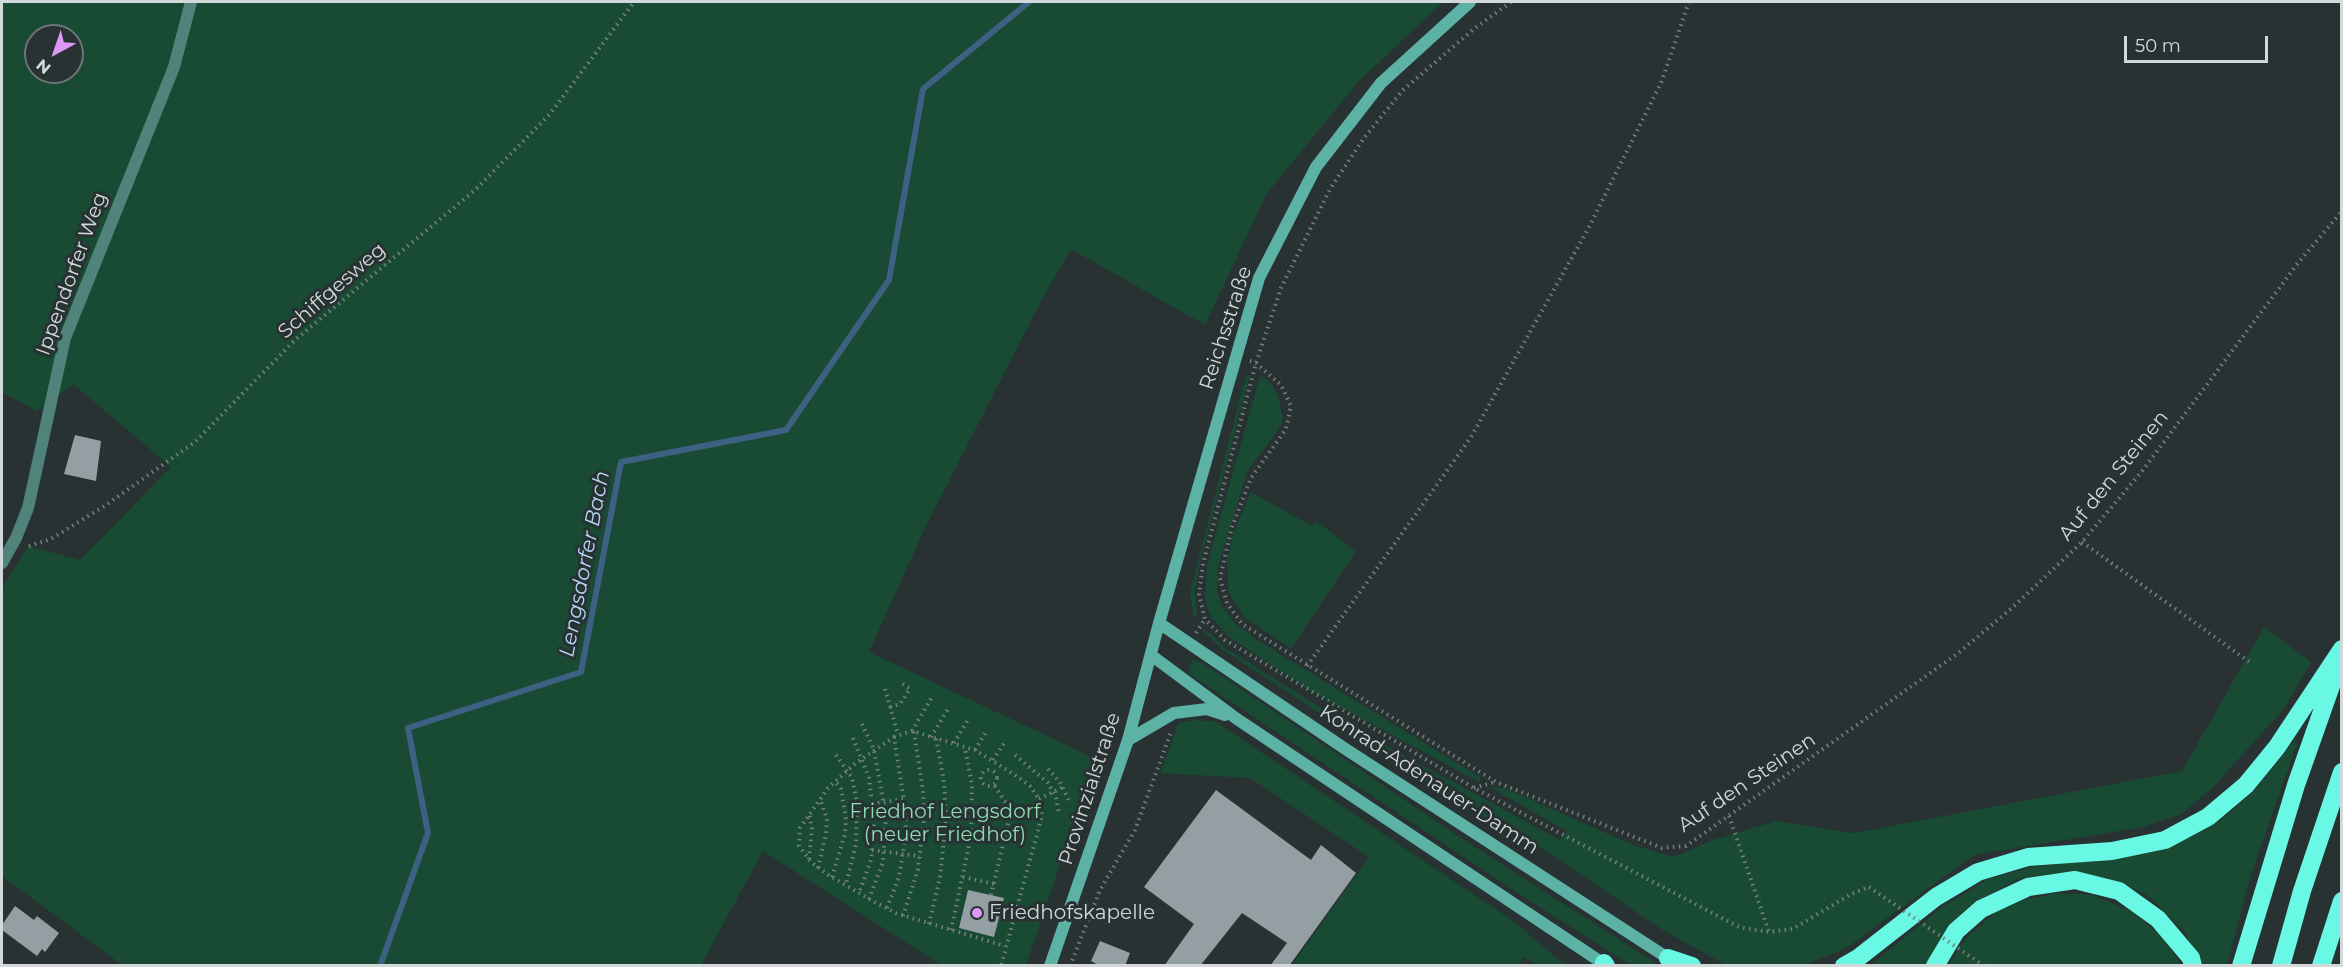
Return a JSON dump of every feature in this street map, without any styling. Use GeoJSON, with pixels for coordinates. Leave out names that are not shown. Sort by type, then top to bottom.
{"type":"FeatureCollection","features":[{"type":"Feature","properties":{"kind":"highway"},"geometry":{"type":"LineString","coordinates":[[1844,966],[1858,958],[1936,897],[1978,872],[2028,857],[2112,851],[2165,840],[2208,817],[2246,785],[2277,747],[2342,649]]}},
{"type":"Feature","properties":{"kind":"highway"},"geometry":{"type":"LineString","coordinates":[[2241,966],[2296,785],[2342,656]]}},
{"type":"Feature","properties":{"kind":"highway"},"geometry":{"type":"LineString","coordinates":[[2281,966],[2302,891],[2342,772]]}},
{"type":"Feature","properties":{"kind":"highway"},"geometry":{"type":"LineString","coordinates":[[1935,966],[1956,932],[1981,909],[2028,887],[2075,880],[2119,891],[2158,919],[2191,958],[2193,966]]}},
{"type":"Feature","properties":{"kind":"highway"},"geometry":{"type":"LineString","coordinates":[[2321,966],[2342,901]]}},
{"type":"Feature","properties":{"kind":"highway"},"geometry":{"type":"LineString","coordinates":[[1674,962],[1692,966]]}},
{"type":"Feature","properties":{"kind":"main road","name":"Reichsstraße"},"geometry":{"type":"LineString","coordinates":[[1159,623],[1259,279],[1316,167],[1381,83],[1470,2]]}},
{"type":"Feature","properties":{"kind":"main road","name":"Provinzialstraße"},"geometry":{"type":"LineString","coordinates":[[1050,966],[1128,740],[1159,623]]}},
{"type":"Feature","properties":{"kind":"main road","name":"Konrad-Adenauer-Damm"},"geometry":{"type":"LineString","coordinates":[[1159,623],[1356,756],[1674,962]]}},
{"type":"Feature","properties":{"kind":"main road"},"geometry":{"type":"LineString","coordinates":[[1151,655],[1237,719],[1606,965]]}},
{"type":"Feature","properties":{"kind":"main road"},"geometry":{"type":"LineString","coordinates":[[1128,740],[1174,713],[1207,709],[1237,719]]}},
{"type":"Feature","properties":{"kind":"street","name":"Ippendorfer Weg"},"geometry":{"type":"LineString","coordinates":[[5,558],[28,508],[64,338],[174,67],[190,2]]}},
{"type":"Feature","properties":{"kind":"path","name":"Schiffgesweg"},"geometry":{"type":"LineString","coordinates":[[5,558],[51,539],[106,505],[195,442],[295,340],[475,190],[550,114],[634,2]]}},
{"type":"Feature","properties":{"kind":"path"},"geometry":{"type":"LineString","coordinates":[[1511,2],[1475,28],[1402,90],[1364,138],[1330,189],[1281,288],[1256,363],[1203,564],[1199,594],[1206,619],[1225,640],[1474,788],[1739,927],[1769,932],[1793,929],[1869,887],[1984,966]]}},
{"type":"Feature","properties":{"kind":"path"},"geometry":{"type":"LineString","coordinates":[[1307,666],[1470,437],[1598,208],[1661,83],[1689,2]]}},
{"type":"Feature","properties":{"kind":"path","name":"Auf den Steinen"},"geometry":{"type":"LineString","coordinates":[[1235,356],[1256,363],[1281,385],[1291,406],[1286,429],[1251,478],[1233,526],[1220,578],[1227,603],[1242,624],[1496,782],[1662,849],[1686,846],[1958,654],[2012,608],[2082,542],[2143,470],[2298,263],[2342,211]]}},
{"type":"Feature","properties":{"kind":"path"},"geometry":{"type":"LineString","coordinates":[[2082,542],[2251,663]]}},
{"type":"Feature","properties":{"kind":"path"},"geometry":{"type":"LineString","coordinates":[[890,707],[900,704],[910,690],[899,681]]}},
{"type":"Feature","properties":{"kind":"path"},"geometry":{"type":"LineString","coordinates":[[885,689],[896,736],[906,833],[899,877],[886,908]]}},
{"type":"Feature","properties":{"kind":"path"},"geometry":{"type":"LineString","coordinates":[[903,916],[913,890],[924,820],[923,791],[913,732],[932,697]]}},
{"type":"Feature","properties":{"kind":"path"},"geometry":{"type":"LineString","coordinates":[[929,924],[940,877],[946,820],[944,782],[933,737],[948,709]]}},
{"type":"Feature","properties":{"kind":"path"},"geometry":{"type":"LineString","coordinates":[[1070,966],[1100,890],[1135,830],[1174,723],[1174,713]]}},
{"type":"Feature","properties":{"kind":"path"},"geometry":{"type":"LineString","coordinates":[[954,743],[968,720]]}},
{"type":"Feature","properties":{"kind":"path"},"geometry":{"type":"LineString","coordinates":[[862,724],[874,750],[884,802],[884,852],[878,879],[870,899]]}},
{"type":"Feature","properties":{"kind":"path"},"geometry":{"type":"LineString","coordinates":[[1001,966],[1042,816],[1039,799],[1030,786],[975,750],[913,732],[896,736],[874,750],[835,781],[820,798],[809,813],[798,836],[799,846],[808,860],[818,868],[903,916],[1005,946]]}},
{"type":"Feature","properties":{"kind":"path"},"geometry":{"type":"LineString","coordinates":[[975,750],[986,732]]}},
{"type":"Feature","properties":{"kind":"path"},"geometry":{"type":"LineString","coordinates":[[853,738],[869,778],[872,804],[873,849],[859,893]]}},
{"type":"Feature","properties":{"kind":"path"},"geometry":{"type":"LineString","coordinates":[[993,760],[1005,742]]}},
{"type":"Feature","properties":{"kind":"path"},"geometry":{"type":"LineString","coordinates":[[951,930],[963,877],[972,815],[972,785],[965,747]]}},
{"type":"Feature","properties":{"kind":"path"},"geometry":{"type":"LineString","coordinates":[[836,755],[848,770],[857,802],[858,827],[846,884]]}},
{"type":"Feature","properties":{"kind":"path"},"geometry":{"type":"LineString","coordinates":[[1015,755],[1040,775],[1053,792],[1059,814]]}},
{"type":"Feature","properties":{"kind":"path"},"geometry":{"type":"LineString","coordinates":[[993,771],[998,764]]}},
{"type":"Feature","properties":{"kind":"path"},"geometry":{"type":"LineString","coordinates":[[1048,769],[1063,787],[1069,801]]}},
{"type":"Feature","properties":{"kind":"path"},"geometry":{"type":"LineString","coordinates":[[993,771],[985,771],[981,780],[987,786],[994,785]]}},
{"type":"Feature","properties":{"kind":"path"},"geometry":{"type":"LineString","coordinates":[[993,771],[997,776],[994,785]]}},
{"type":"Feature","properties":{"kind":"path"},"geometry":{"type":"LineString","coordinates":[[832,877],[842,848],[846,819],[842,789],[835,781]]}},
{"type":"Feature","properties":{"kind":"path"},"geometry":{"type":"LineString","coordinates":[[1474,788],[1496,782]]}},
{"type":"Feature","properties":{"kind":"path"},"geometry":{"type":"LineString","coordinates":[[991,895],[1010,815],[1008,806],[994,785]]}},
{"type":"Feature","properties":{"kind":"path"},"geometry":{"type":"LineString","coordinates":[[1039,799],[1063,787]]}},
{"type":"Feature","properties":{"kind":"path"},"geometry":{"type":"LineString","coordinates":[[818,868],[825,841],[827,819],[820,798]]}},
{"type":"Feature","properties":{"kind":"path"},"geometry":{"type":"LineString","coordinates":[[872,804],[903,799]]}},
{"type":"Feature","properties":{"kind":"path"},"geometry":{"type":"LineString","coordinates":[[808,860],[812,828],[809,813]]}},
{"type":"Feature","properties":{"kind":"path"},"geometry":{"type":"LineString","coordinates":[[1729,816],[1769,932]]}},
{"type":"Feature","properties":{"kind":"path"},"geometry":{"type":"LineString","coordinates":[[873,849],[920,856]]}},
{"type":"Feature","properties":{"kind":"path"},"geometry":{"type":"LineString","coordinates":[[963,877],[994,884]]}},
{"type":"Feature","properties":{"kind":"green space","name":"Friedhof Lengsdorf (neuer Friedhof)"},"geometry":{"type":"Polygon","coordinates":[[[2,2],[1443,2],[1358,82],[1266,195],[1205,325],[1071,249],[1041,301],[925,528],[869,652],[1096,759],[1026,965],[941,965],[763,851],[701,965],[122,965],[2,876],[2,588],[28,546],[80,560],[171,467],[73,384],[37,411],[2,392],[2,2]]]}},
{"type":"Feature","properties":{"kind":"green space"},"geometry":{"type":"Polygon","coordinates":[[[1246,375],[1250,375],[1198,570],[1195,593],[1197,615],[1194,618],[1190,593],[1246,375]]]}},
{"type":"Feature","properties":{"kind":"green space"},"geometry":{"type":"Polygon","coordinates":[[[1260,376],[1269,381],[1278,395],[1283,419],[1282,424],[1247,472],[1218,567],[1217,591],[1221,605],[1234,622],[1257,640],[1478,776],[1481,778],[1479,782],[1311,691],[1229,637],[1211,617],[1205,599],[1207,565],[1260,376]]]}},
{"type":"Feature","properties":{"kind":"green space"},"geometry":{"type":"Polygon","coordinates":[[[1251,492],[1312,526],[1316,521],[1356,551],[1291,649],[1244,617],[1228,591],[1227,560],[1234,531],[1251,492]]]}},
{"type":"Feature","properties":{"kind":"green space"},"geometry":{"type":"Polygon","coordinates":[[[2264,627],[2311,662],[2283,710],[2213,787],[2182,814],[2143,827],[1974,855],[1846,948],[1802,966],[1726,965],[1661,929],[1548,852],[1471,812],[1223,650],[1202,630],[1208,631],[1225,648],[1352,727],[1560,840],[1567,831],[1489,787],[1505,788],[1633,845],[1674,857],[1710,841],[1776,821],[1854,833],[2182,771],[2264,627]]]}},
{"type":"Feature","properties":{"kind":"green space"},"geometry":{"type":"Polygon","coordinates":[[[1192,659],[1204,664],[1458,836],[1659,965],[1631,965],[1516,892],[1188,673],[1192,659]]]}},
{"type":"Feature","properties":{"kind":"green space"},"geometry":{"type":"Polygon","coordinates":[[[1194,720],[1216,722],[1512,920],[1565,965],[1537,965],[1524,957],[1518,966],[1292,965],[1369,857],[1250,778],[1160,773],[1179,723],[1194,720]]]}},
{"type":"Feature","properties":{"kind":"green space"},"geometry":{"type":"Polygon","coordinates":[[[2294,741],[2297,744],[2250,878],[2227,965],[2204,965],[2183,930],[2147,895],[2108,878],[2068,872],[2021,878],[1974,902],[1955,919],[1926,965],[1869,966],[1941,908],[1988,879],[2032,867],[2143,854],[2170,847],[2203,831],[2226,816],[2255,790],[2294,741]]]}},
{"type":"Feature","properties":{"kind":"green space"},"geometry":{"type":"Polygon","coordinates":[[[2058,893],[2092,895],[2132,911],[2165,940],[2181,965],[1948,966],[1966,938],[1996,912],[2023,900],[2058,893]]]}},
{"type":"Feature","properties":{"kind":"building"},"geometry":{"type":"Polygon","coordinates":[[[75,435],[101,441],[96,481],[64,474],[75,435]]]}},
{"type":"Feature","properties":{"kind":"building"},"geometry":{"type":"Polygon","coordinates":[[[1216,790],[1311,860],[1321,845],[1356,873],[1289,966],[1270,966],[1287,943],[1242,913],[1200,966],[1164,966],[1194,924],[1144,887],[1216,790]]]}},
{"type":"Feature","properties":{"kind":"building","name":"Friedhofskapelle"},"geometry":{"type":"Polygon","coordinates":[[[968,890],[1004,898],[994,937],[959,928],[968,890]]]}},
{"type":"Feature","properties":{"kind":"building"},"geometry":{"type":"Polygon","coordinates":[[[15,906],[34,920],[37,916],[59,933],[45,952],[42,949],[37,956],[2,930],[2,925],[15,906]]]}},
{"type":"Feature","properties":{"kind":"building"},"geometry":{"type":"Polygon","coordinates":[[[1100,941],[1130,953],[1125,966],[1100,966],[1091,961],[1100,941]]]}},
{"type":"Feature","properties":{"kind":"waterway","name":"Lengsdorfer Bach"},"geometry":{"type":"LineString","coordinates":[[380,966],[428,833],[408,728],[581,672],[621,462],[786,430],[889,280],[923,89],[1029,2]]}},
{"type":"Feature","properties":{"kind":"place","name":"Friedhofskapelle"},"geometry":{"type":"Point","coordinates":[977,913]}}]}
